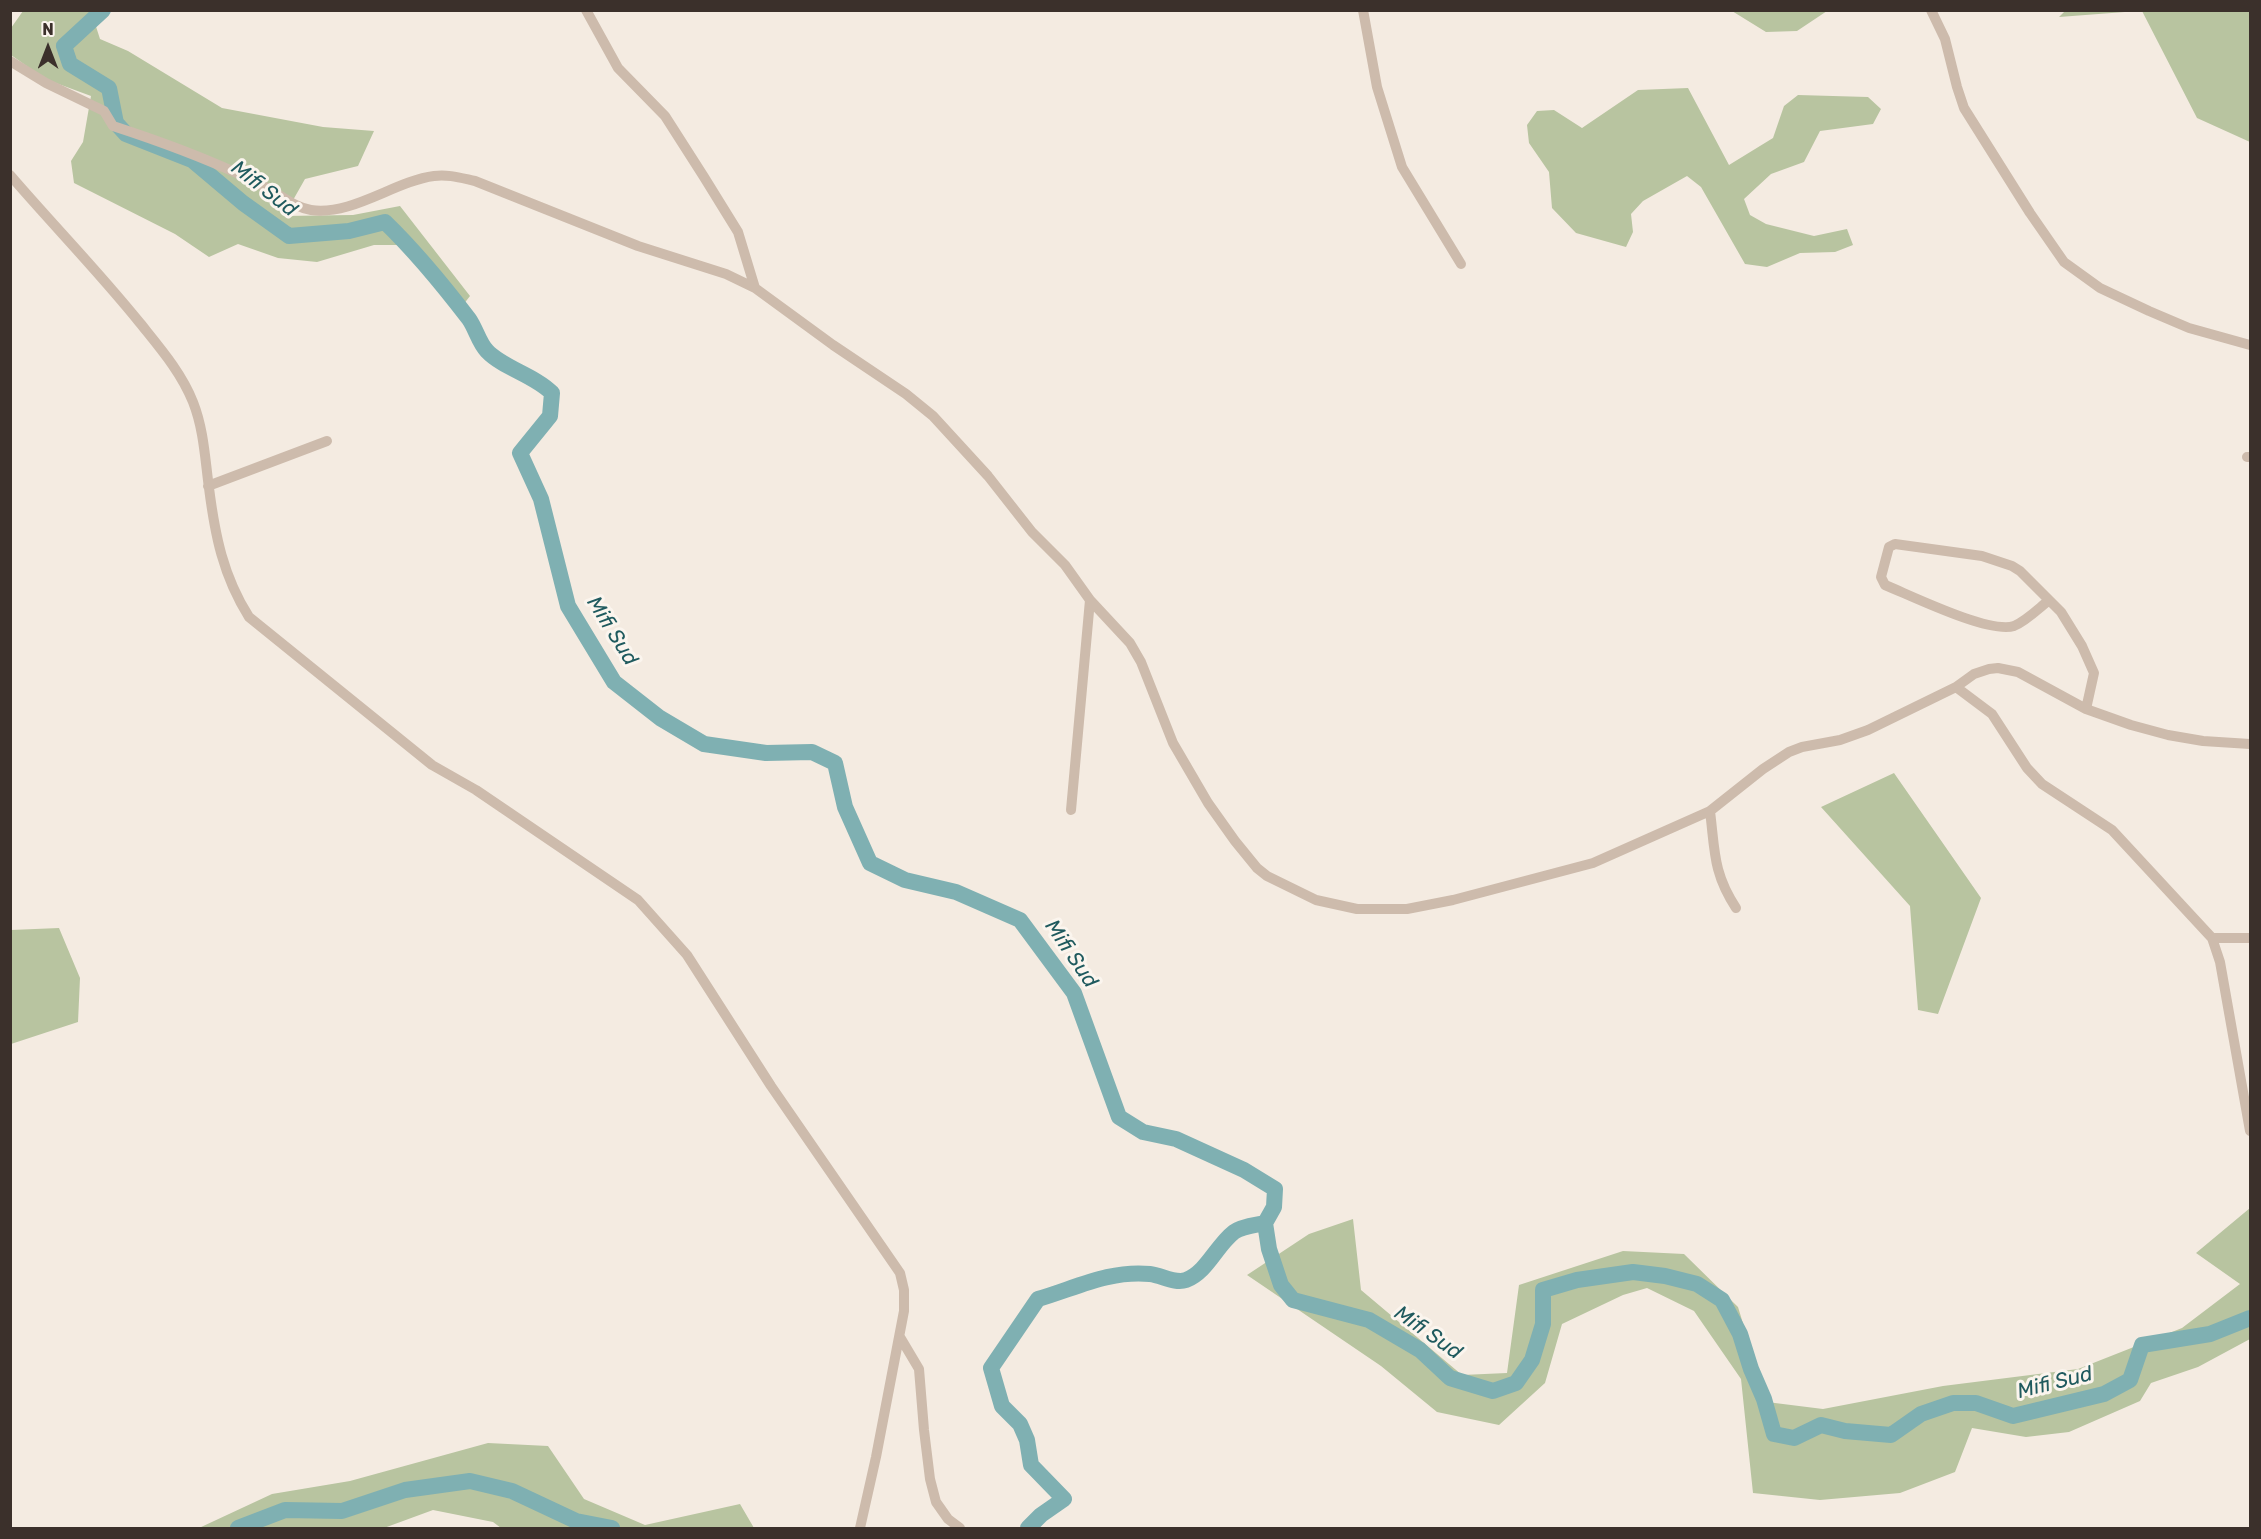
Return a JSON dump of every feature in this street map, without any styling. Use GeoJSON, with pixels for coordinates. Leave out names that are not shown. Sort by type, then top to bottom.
{"type":"FeatureCollection","features":[{"type":"Feature","properties":{"kind":"street"},"geometry":{"type":"LineString","coordinates":[[586,10],[618,68],[665,116],[738,232],[755,288]]}},
{"type":"Feature","properties":{"kind":"street"},"geometry":{"type":"LineString","coordinates":[[1363,10],[1377,87],[1402,167],[1461,264]]}},
{"type":"Feature","properties":{"kind":"street"},"geometry":{"type":"LineString","coordinates":[[1931,10],[1945,39],[1964,108],[2030,213],[2064,261],[2100,288],[2149,311],[2189,328],[2250,345]]}},
{"type":"Feature","properties":{"kind":"street"},"geometry":{"type":"LineString","coordinates":[[10,61],[39,79],[104,111],[113,126],[166,144],[239,174],[296,205],[311,210],[329,210],[375,197],[419,178],[450,175],[475,181],[638,246],[726,274],[755,288],[833,345],[906,394],[933,416],[988,476],[1032,532],[1065,565],[1090,600],[1130,642],[1141,662],[1173,743],[1208,803],[1235,842],[1267,876],[1309,897],[1343,908],[1407,909],[1453,900],[1593,863],[1710,811],[1763,769],[1789,752],[1802,747],[1840,740],[1868,730],[1956,687],[1980,671],[2010,669],[2086,709],[2131,725],[2203,741],[2250,744]]}},
{"type":"Feature","properties":{"kind":"street"},"geometry":{"type":"LineString","coordinates":[[12,178],[51,223],[97,270],[174,366],[193,403],[201,432],[217,541],[225,569],[235,594],[249,617],[432,765],[476,790],[638,900],[687,955],[771,1086],[900,1273],[904,1290],[900,1337],[860,1528]]}},
{"type":"Feature","properties":{"kind":"street"},"geometry":{"type":"LineString","coordinates":[[208,486],[327,441]]}},
{"type":"Feature","properties":{"kind":"street"},"geometry":{"type":"LineString","coordinates":[[2048,601],[2015,625],[1998,627],[1979,623],[1885,585],[1881,577],[1889,547],[1895,544],[1982,556],[2020,571],[2061,612],[2082,646],[2094,673],[2086,709]]}},
{"type":"Feature","properties":{"kind":"street"},"geometry":{"type":"LineString","coordinates":[[1071,810],[1090,600]]}},
{"type":"Feature","properties":{"kind":"street"},"geometry":{"type":"LineString","coordinates":[[1956,687],[1992,714],[2027,768],[2042,784],[2112,830],[2212,938],[2220,962],[2250,1131]]}},
{"type":"Feature","properties":{"kind":"street"},"geometry":{"type":"LineString","coordinates":[[1710,811],[1715,864],[1722,885],[1736,908]]}},
{"type":"Feature","properties":{"kind":"street"},"geometry":{"type":"LineString","coordinates":[[2212,938],[2250,938]]}},
{"type":"Feature","properties":{"kind":"street"},"geometry":{"type":"LineString","coordinates":[[900,1337],[919,1369],[929,1470],[936,1502],[948,1519],[960,1528]]}},
{"type":"Feature","properties":{"kind":"green space"},"geometry":{"type":"Polygon","coordinates":[[[2066,10],[2138,10],[2138,11],[2059,17],[2066,10]]]}},
{"type":"Feature","properties":{"kind":"green space"},"geometry":{"type":"Polygon","coordinates":[[[23,11],[91,11],[100,39],[128,51],[222,108],[323,127],[374,131],[358,166],[305,179],[284,216],[353,215],[400,206],[470,296],[456,314],[402,245],[374,245],[317,262],[278,258],[238,244],[209,257],[175,234],[74,183],[71,161],[83,142],[91,96],[45,79],[11,55],[11,28],[23,11]]]}},
{"type":"Feature","properties":{"kind":"green space"},"geometry":{"type":"Polygon","coordinates":[[[1732,11],[1827,11],[1797,31],[1766,32],[1732,11]]]}},
{"type":"Feature","properties":{"kind":"green space"},"geometry":{"type":"Polygon","coordinates":[[[2142,11],[2250,11],[2250,142],[2197,118],[2142,11]]]}},
{"type":"Feature","properties":{"kind":"green space"},"geometry":{"type":"Polygon","coordinates":[[[1688,88],[1729,165],[1773,138],[1784,106],[1798,95],[1868,97],[1881,109],[1873,124],[1820,131],[1804,162],[1771,174],[1744,199],[1750,215],[1766,224],[1814,236],[1847,229],[1853,245],[1835,252],[1800,253],[1767,267],[1745,264],[1701,187],[1687,176],[1643,201],[1631,214],[1633,232],[1626,247],[1576,233],[1552,208],[1549,172],[1529,143],[1527,125],[1537,111],[1554,110],[1582,128],[1638,90],[1688,88]]]}},
{"type":"Feature","properties":{"kind":"green space"},"geometry":{"type":"Polygon","coordinates":[[[1894,773],[1981,898],[1938,1014],[1918,1010],[1910,906],[1821,807],[1894,773]]]}},
{"type":"Feature","properties":{"kind":"green space"},"geometry":{"type":"Polygon","coordinates":[[[59,928],[80,978],[78,1022],[11,1044],[11,930],[59,928]]]}},
{"type":"Feature","properties":{"kind":"green space"},"geometry":{"type":"Polygon","coordinates":[[[2250,1208],[2250,1339],[2198,1367],[2151,1383],[2140,1401],[2069,1432],[2026,1437],[1972,1428],[1955,1472],[1900,1493],[1820,1500],[1753,1493],[1741,1379],[1694,1311],[1647,1288],[1623,1295],[1562,1324],[1545,1383],[1499,1425],[1437,1412],[1381,1366],[1247,1275],[1309,1234],[1353,1219],[1361,1290],[1462,1375],[1507,1373],[1519,1285],[1623,1251],[1684,1254],[1738,1307],[1767,1402],[1823,1409],[1943,1386],[2078,1369],[2182,1328],[2240,1284],[2196,1253],[2250,1208]]]}},
{"type":"Feature","properties":{"kind":"green space"},"geometry":{"type":"Polygon","coordinates":[[[488,1443],[548,1446],[584,1499],[645,1525],[740,1504],[754,1528],[501,1528],[493,1522],[433,1510],[384,1528],[199,1528],[272,1494],[350,1481],[488,1443]]]}},
{"type":"Feature","properties":{"kind":"waterway","name":"Mifi Sud"},"geometry":{"type":"LineString","coordinates":[[103,10],[64,46],[70,64],[109,88],[116,123],[126,134],[192,160],[243,203],[289,236],[349,231],[385,222],[418,257],[469,319],[487,351],[552,393],[550,416],[520,453],[541,499],[568,606],[614,682],[660,718],[704,744],[766,753],[812,752],[835,763],[845,807],[870,863],[905,880],[956,892],[1020,920],[1074,993],[1119,1117],[1143,1132],[1176,1139],[1244,1170],[1275,1189],[1274,1207],[1265,1223],[1269,1249],[1281,1285],[1293,1300],[1369,1320],[1420,1350],[1450,1378],[1493,1391],[1516,1383],[1532,1360],[1543,1324],[1543,1290],[1577,1280],[1633,1272],[1665,1276],[1697,1284],[1722,1300],[1740,1334],[1774,1434],[1794,1438],[1821,1425],[1845,1431],[1891,1435],[1921,1414],[1953,1403],[1976,1403],[2013,1416],[2104,1394],[2130,1380],[2142,1345],[2210,1334],[2250,1318]]}},
{"type":"Feature","properties":{"kind":"waterway"},"geometry":{"type":"LineString","coordinates":[[1028,1528],[1041,1515],[1064,1499],[1031,1465],[1027,1440],[1020,1424],[1002,1406],[991,1368],[1038,1299],[1107,1277],[1135,1273],[1186,1280],[1200,1271],[1234,1232],[1265,1223]]}},
{"type":"Feature","properties":{"kind":"waterway"},"geometry":{"type":"LineString","coordinates":[[238,1528],[285,1510],[342,1511],[405,1490],[470,1481],[512,1491],[576,1521],[612,1528]]}}]}
